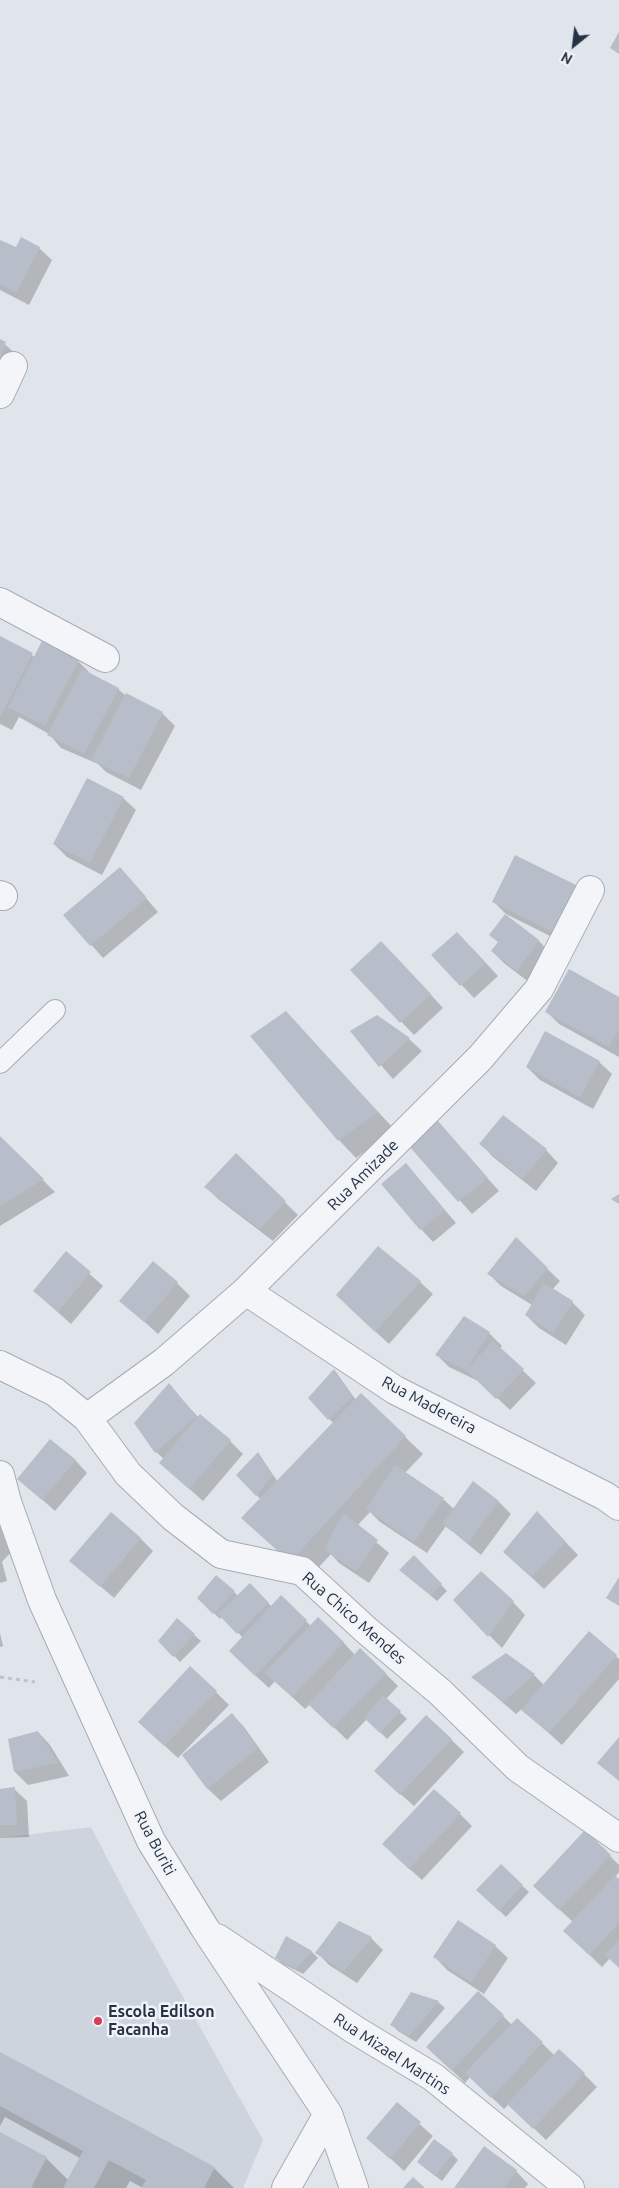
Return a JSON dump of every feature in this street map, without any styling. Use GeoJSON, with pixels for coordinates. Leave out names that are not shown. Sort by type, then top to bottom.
{"type":"FeatureCollection","features":[{"type":"Feature","properties":{"kind":"street"},"geometry":{"type":"LineString","coordinates":[[0,394],[13,366]]}},
{"type":"Feature","properties":{"kind":"street"},"geometry":{"type":"LineString","coordinates":[[0,602],[105,658]]}},
{"type":"Feature","properties":{"kind":"street","name":"Rua Amizade"},"geometry":{"type":"LineString","coordinates":[[87,1418],[164,1362],[246,1291],[486,1051],[539,990],[590,890]]}},
{"type":"Feature","properties":{"kind":"street","name":"Rua Madereira"},"geometry":{"type":"LineString","coordinates":[[246,1291],[395,1390],[605,1496],[619,1506]]}},
{"type":"Feature","properties":{"kind":"street","name":"Rua Chico Mendes"},"geometry":{"type":"LineString","coordinates":[[0,1365],[55,1392],[87,1418],[128,1474],[173,1517],[221,1554],[302,1571],[366,1630],[440,1692],[518,1768],[619,1838]]}},
{"type":"Feature","properties":{"kind":"street","name":"Rua Buriti"},"geometry":{"type":"LineString","coordinates":[[0,1475],[7,1502],[42,1600],[151,1841],[206,1930],[328,2114],[354,2188]]}},
{"type":"Feature","properties":{"kind":"street","name":"Rua Mizael Martins"},"geometry":{"type":"LineString","coordinates":[[206,1930],[355,2030],[433,2077],[570,2188]]}},
{"type":"Feature","properties":{"kind":"street"},"geometry":{"type":"LineString","coordinates":[[286,2188],[328,2114]]}},
{"type":"Feature","properties":{"kind":"lane"},"geometry":{"type":"LineString","coordinates":[[0,1063],[55,1010]]}},
{"type":"Feature","properties":{"kind":"path"},"geometry":{"type":"LineString","coordinates":[[0,1677],[35,1682]]}},
{"type":"Feature","properties":{"kind":"shaded area","name":"Escola Edilson Facanha"},"geometry":{"type":"Polygon","coordinates":[[[91,1827],[130,1902],[263,2140],[243,2188],[0,2188],[0,1838],[91,1827]]]}},
{"type":"Feature","properties":{"kind":"building"},"geometry":{"type":"Polygon","coordinates":[[[619,32],[619,54],[610,48],[619,32]]]}},
{"type":"Feature","properties":{"kind":"building"},"geometry":{"type":"Polygon","coordinates":[[[21,237],[40,247],[16,293],[0,284],[0,240],[16,247],[21,237]]]}},
{"type":"Feature","properties":{"kind":"building"},"geometry":{"type":"Polygon","coordinates":[[[0,339],[6,342],[0,359],[0,339]]]}},
{"type":"Feature","properties":{"kind":"building"},"geometry":{"type":"Polygon","coordinates":[[[0,636],[33,653],[0,717],[0,636]]]}},
{"type":"Feature","properties":{"kind":"building"},"geometry":{"type":"Polygon","coordinates":[[[42,641],[79,660],[45,726],[8,707],[42,641]]]}},
{"type":"Feature","properties":{"kind":"building"},"geometry":{"type":"Polygon","coordinates":[[[82,669],[119,688],[84,754],[47,735],[82,669]]]}},
{"type":"Feature","properties":{"kind":"building"},"geometry":{"type":"Polygon","coordinates":[[[126,693],[163,712],[129,778],[91,760],[126,693]]]}},
{"type":"Feature","properties":{"kind":"building"},"geometry":{"type":"Polygon","coordinates":[[[87,778],[124,797],[90,863],[53,844],[87,778]]]}},
{"type":"Feature","properties":{"kind":"building"},"geometry":{"type":"Polygon","coordinates":[[[515,855],[578,886],[555,933],[492,902],[515,855]]]}},
{"type":"Feature","properties":{"kind":"building"},"geometry":{"type":"Polygon","coordinates":[[[120,867],[147,898],[90,946],[63,915],[120,867]]]}},
{"type":"Feature","properties":{"kind":"building"},"geometry":{"type":"Polygon","coordinates":[[[505,914],[539,940],[517,971],[491,951],[498,942],[489,935],[505,914]]]}},
{"type":"Feature","properties":{"kind":"building"},"geometry":{"type":"Polygon","coordinates":[[[457,932],[486,963],[460,986],[431,955],[457,932]]]}},
{"type":"Feature","properties":{"kind":"building"},"geometry":{"type":"Polygon","coordinates":[[[381,941],[431,994],[400,1023],[350,970],[381,941]]]}},
{"type":"Feature","properties":{"kind":"building"},"geometry":{"type":"Polygon","coordinates":[[[569,969],[619,997],[619,1030],[609,1047],[545,1012],[569,969]]]}},
{"type":"Feature","properties":{"kind":"building"},"geometry":{"type":"Polygon","coordinates":[[[286,1011],[378,1112],[338,1141],[250,1036],[286,1011]]]}},
{"type":"Feature","properties":{"kind":"building"},"geometry":{"type":"Polygon","coordinates":[[[377,1015],[410,1038],[379,1067],[350,1031],[377,1015]]]}},
{"type":"Feature","properties":{"kind":"building"},"geometry":{"type":"Polygon","coordinates":[[[545,1031],[600,1061],[580,1097],[526,1067],[545,1031]]]}},
{"type":"Feature","properties":{"kind":"building"},"geometry":{"type":"Polygon","coordinates":[[[503,1115],[547,1149],[523,1179],[479,1144],[503,1115]]]}},
{"type":"Feature","properties":{"kind":"building"},"geometry":{"type":"Polygon","coordinates":[[[438,1121],[488,1178],[458,1202],[409,1146],[438,1121]]]}},
{"type":"Feature","properties":{"kind":"building"},"geometry":{"type":"Polygon","coordinates":[[[0,1136],[44,1179],[0,1206],[0,1136]]]}},
{"type":"Feature","properties":{"kind":"building"},"geometry":{"type":"Polygon","coordinates":[[[236,1153],[286,1201],[260,1229],[204,1187],[236,1153]]]}},
{"type":"Feature","properties":{"kind":"building"},"geometry":{"type":"Polygon","coordinates":[[[406,1163],[445,1210],[420,1230],[381,1184],[406,1163]]]}},
{"type":"Feature","properties":{"kind":"building"},"geometry":{"type":"Polygon","coordinates":[[[619,1194],[619,1204],[611,1199],[619,1194]]]}},
{"type":"Feature","properties":{"kind":"building"},"geometry":{"type":"Polygon","coordinates":[[[516,1237],[548,1268],[524,1296],[487,1274],[516,1237]]]}},
{"type":"Feature","properties":{"kind":"building"},"geometry":{"type":"Polygon","coordinates":[[[378,1246],[421,1281],[375,1332],[336,1295],[378,1246]]]}},
{"type":"Feature","properties":{"kind":"building"},"geometry":{"type":"Polygon","coordinates":[[[66,1251],[91,1272],[58,1312],[33,1291],[66,1251]]]}},
{"type":"Feature","properties":{"kind":"building"},"geometry":{"type":"Polygon","coordinates":[[[153,1261],[178,1282],[144,1322],[119,1301],[153,1261]]]}},
{"type":"Feature","properties":{"kind":"building"},"geometry":{"type":"Polygon","coordinates":[[[544,1283],[573,1301],[553,1333],[525,1315],[544,1283]]]}},
{"type":"Feature","properties":{"kind":"building"},"geometry":{"type":"Polygon","coordinates":[[[464,1316],[490,1332],[466,1370],[435,1355],[464,1316]]]}},
{"type":"Feature","properties":{"kind":"building"},"geometry":{"type":"Polygon","coordinates":[[[493,1341],[524,1369],[496,1399],[466,1370],[493,1341]]]}},
{"type":"Feature","properties":{"kind":"building"},"geometry":{"type":"Polygon","coordinates":[[[334,1369],[353,1396],[328,1420],[308,1398],[334,1369]]]}},
{"type":"Feature","properties":{"kind":"building"},"geometry":{"type":"Polygon","coordinates":[[[169,1383],[196,1416],[155,1453],[134,1423],[169,1383]]]}},
{"type":"Feature","properties":{"kind":"building"},"geometry":{"type":"Polygon","coordinates":[[[361,1393],[406,1436],[290,1562],[241,1518],[361,1393]]]}},
{"type":"Feature","properties":{"kind":"building"},"geometry":{"type":"Polygon","coordinates":[[[200,1414],[231,1440],[189,1489],[159,1463],[200,1414]]]}},
{"type":"Feature","properties":{"kind":"building"},"geometry":{"type":"Polygon","coordinates":[[[50,1439],[76,1460],[42,1500],[17,1479],[50,1439]]]}},
{"type":"Feature","properties":{"kind":"building"},"geometry":{"type":"Polygon","coordinates":[[[258,1452],[273,1475],[256,1496],[236,1475],[258,1452]]]}},
{"type":"Feature","properties":{"kind":"building"},"geometry":{"type":"Polygon","coordinates":[[[395,1465],[444,1498],[414,1542],[366,1509],[395,1465]]]}},
{"type":"Feature","properties":{"kind":"building"},"geometry":{"type":"Polygon","coordinates":[[[473,1481],[499,1501],[468,1543],[442,1524],[473,1481]]]}},
{"type":"Feature","properties":{"kind":"building"},"geometry":{"type":"Polygon","coordinates":[[[537,1511],[566,1542],[531,1577],[503,1552],[537,1511]]]}},
{"type":"Feature","properties":{"kind":"building"},"geometry":{"type":"Polygon","coordinates":[[[111,1512],[141,1538],[100,1587],[69,1561],[111,1512]]]}},
{"type":"Feature","properties":{"kind":"building"},"geometry":{"type":"Polygon","coordinates":[[[343,1513],[378,1540],[356,1571],[324,1550],[343,1513]]]}},
{"type":"Feature","properties":{"kind":"building"},"geometry":{"type":"Polygon","coordinates":[[[414,1555],[442,1584],[430,1595],[399,1570],[414,1555]]]}},
{"type":"Feature","properties":{"kind":"building"},"geometry":{"type":"Polygon","coordinates":[[[481,1571],[514,1601],[488,1637],[453,1600],[481,1571]]]}},
{"type":"Feature","properties":{"kind":"building"},"geometry":{"type":"Polygon","coordinates":[[[216,1575],[235,1591],[213,1614],[197,1598],[216,1575]]]}},
{"type":"Feature","properties":{"kind":"building"},"geometry":{"type":"Polygon","coordinates":[[[619,1577],[619,1606],[606,1598],[619,1577]]]}},
{"type":"Feature","properties":{"kind":"building"},"geometry":{"type":"Polygon","coordinates":[[[250,1583],[269,1603],[237,1634],[218,1614],[250,1583]]]}},
{"type":"Feature","properties":{"kind":"building"},"geometry":{"type":"Polygon","coordinates":[[[281,1595],[307,1620],[255,1676],[229,1651],[281,1595]]]}},
{"type":"Feature","properties":{"kind":"building"},"geometry":{"type":"Polygon","coordinates":[[[318,1617],[344,1642],[292,1697],[265,1673],[318,1617]]]}},
{"type":"Feature","properties":{"kind":"building"},"geometry":{"type":"Polygon","coordinates":[[[177,1618],[195,1634],[173,1657],[158,1641],[177,1618]]]}},
{"type":"Feature","properties":{"kind":"building"},"geometry":{"type":"Polygon","coordinates":[[[589,1631],[617,1655],[549,1733],[521,1710],[589,1631]]]}},
{"type":"Feature","properties":{"kind":"building"},"geometry":{"type":"Polygon","coordinates":[[[360,1648],[386,1673],[333,1728],[308,1704],[360,1648]]]}},
{"type":"Feature","properties":{"kind":"building"},"geometry":{"type":"Polygon","coordinates":[[[506,1653],[535,1674],[503,1702],[471,1677],[506,1653]]]}},
{"type":"Feature","properties":{"kind":"building"},"geometry":{"type":"Polygon","coordinates":[[[190,1666],[217,1691],[164,1746],[138,1722],[190,1666]]]}},
{"type":"Feature","properties":{"kind":"building"},"geometry":{"type":"Polygon","coordinates":[[[383,1695],[401,1711],[380,1733],[364,1718],[383,1695]]]}},
{"type":"Feature","properties":{"kind":"building"},"geometry":{"type":"Polygon","coordinates":[[[232,1713],[258,1748],[207,1789],[182,1755],[232,1713]]]}},
{"type":"Feature","properties":{"kind":"building"},"geometry":{"type":"Polygon","coordinates":[[[426,1715],[452,1739],[400,1795],[374,1771],[426,1715]]]}},
{"type":"Feature","properties":{"kind":"building"},"geometry":{"type":"Polygon","coordinates":[[[38,1731],[58,1763],[14,1772],[8,1739],[38,1731]]]}},
{"type":"Feature","properties":{"kind":"building"},"geometry":{"type":"Polygon","coordinates":[[[619,1737],[619,1781],[597,1763],[619,1737]]]}},
{"type":"Feature","properties":{"kind":"building"},"geometry":{"type":"Polygon","coordinates":[[[15,1787],[17,1825],[0,1825],[0,1789],[15,1787]]]}},
{"type":"Feature","properties":{"kind":"building"},"geometry":{"type":"Polygon","coordinates":[[[434,1789],[461,1813],[409,1869],[382,1844],[434,1789]]]}},
{"type":"Feature","properties":{"kind":"building"},"geometry":{"type":"Polygon","coordinates":[[[585,1830],[611,1855],[559,1910],[533,1886],[585,1830]]]}},
{"type":"Feature","properties":{"kind":"building"},"geometry":{"type":"Polygon","coordinates":[[[501,1864],[523,1885],[499,1911],[476,1890],[501,1864]]]}},
{"type":"Feature","properties":{"kind":"building"},"geometry":{"type":"Polygon","coordinates":[[[615,1875],[619,1879],[619,1923],[589,1955],[563,1931],[615,1875]]]}},
{"type":"Feature","properties":{"kind":"building"},"geometry":{"type":"Polygon","coordinates":[[[458,1920],[496,1945],[471,1982],[433,1957],[458,1920]]]}},
{"type":"Feature","properties":{"kind":"building"},"geometry":{"type":"Polygon","coordinates":[[[339,1921],[372,1937],[344,1971],[315,1953],[339,1921]]]}},
{"type":"Feature","properties":{"kind":"building"},"geometry":{"type":"Polygon","coordinates":[[[286,1936],[312,1951],[296,1969],[275,1958],[286,1936]]]}},
{"type":"Feature","properties":{"kind":"building"},"geometry":{"type":"Polygon","coordinates":[[[619,1940],[619,1968],[605,1955],[619,1940]]]}},
{"type":"Feature","properties":{"kind":"building"},"geometry":{"type":"Polygon","coordinates":[[[478,1991],[504,2015],[452,2071],[426,2047],[478,1991]]]}},
{"type":"Feature","properties":{"kind":"building"},"geometry":{"type":"Polygon","coordinates":[[[411,1992],[439,2001],[409,2036],[390,2025],[411,1992]]]}},
{"type":"Feature","properties":{"kind":"building"},"geometry":{"type":"Polygon","coordinates":[[[517,2018],[543,2042],[491,2098],[465,2073],[517,2018]]]}},
{"type":"Feature","properties":{"kind":"building"},"geometry":{"type":"Polygon","coordinates":[[[559,2049],[585,2073],[533,2129],[507,2104],[559,2049]]]}},
{"type":"Feature","properties":{"kind":"building"},"geometry":{"type":"Polygon","coordinates":[[[0,2052],[215,2167],[204,2188],[141,2188],[146,2180],[109,2160],[94,2188],[63,2188],[83,2151],[0,2106],[0,2052]]]}},
{"type":"Feature","properties":{"kind":"building"},"geometry":{"type":"Polygon","coordinates":[[[397,2102],[421,2122],[390,2159],[366,2138],[397,2102]]]}},
{"type":"Feature","properties":{"kind":"building"},"geometry":{"type":"Polygon","coordinates":[[[0,2132],[47,2157],[31,2188],[0,2188],[0,2132]]]}},
{"type":"Feature","properties":{"kind":"building"},"geometry":{"type":"Polygon","coordinates":[[[434,2139],[453,2153],[435,2176],[417,2162],[434,2139]]]}},
{"type":"Feature","properties":{"kind":"building"},"geometry":{"type":"Polygon","coordinates":[[[484,2146],[517,2170],[504,2188],[454,2188],[484,2146]]]}},
{"type":"Feature","properties":{"kind":"building"},"geometry":{"type":"Polygon","coordinates":[[[413,2177],[425,2188],[403,2188],[413,2177]]]}},
{"type":"Feature","properties":{"kind":"place","name":"Escola Edilson Facanha"},"geometry":{"type":"Point","coordinates":[98,2021]}}]}
